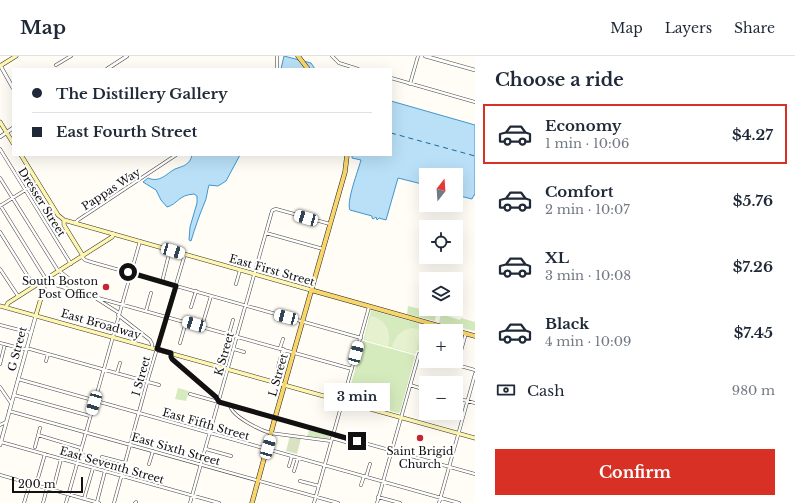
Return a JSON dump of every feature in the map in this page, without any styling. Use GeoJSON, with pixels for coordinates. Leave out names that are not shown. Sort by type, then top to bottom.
{"type":"FeatureCollection","features":[{"type":"Feature","properties":{"kind":"main road"},"geometry":{"type":"LineString","coordinates":[[0,65],[16,56]]}},
{"type":"Feature","properties":{"kind":"main road"},"geometry":{"type":"LineString","coordinates":[[300,57],[307,68]]}},
{"type":"Feature","properties":{"kind":"main road"},"geometry":{"type":"LineString","coordinates":[[0,122],[12,141]]}},
{"type":"Feature","properties":{"kind":"main road"},"geometry":{"type":"LineString","coordinates":[[21,156],[58,215],[64,220],[64,225],[82,256]]}},
{"type":"Feature","properties":{"kind":"main road","name":"L Street"},"geometry":{"type":"LineString","coordinates":[[252,503],[346,169],[347,156]]}},
{"type":"Feature","properties":{"kind":"main road","name":"East First Street"},"geometry":{"type":"LineString","coordinates":[[64,220],[475,336]]}},
{"type":"Feature","properties":{"kind":"main road"},"geometry":{"type":"LineString","coordinates":[[6,307],[8,302],[71,264],[111,238],[114,234]]}},
{"type":"Feature","properties":{"kind":"main road","name":"G Street"},"geometry":{"type":"LineString","coordinates":[[36,315],[45,280]]}},
{"type":"Feature","properties":{"kind":"main road","name":"East Broadway"},"geometry":{"type":"LineString","coordinates":[[0,306],[475,438]]}},
{"type":"Feature","properties":{"kind":"street"},"geometry":{"type":"LineString","coordinates":[[56,65],[70,56]]}},
{"type":"Feature","properties":{"kind":"street"},"geometry":{"type":"LineString","coordinates":[[109,68],[128,56]]}},
{"type":"Feature","properties":{"kind":"street"},"geometry":{"type":"LineString","coordinates":[[277,56],[277,68]]}},
{"type":"Feature","properties":{"kind":"street"},"geometry":{"type":"LineString","coordinates":[[332,56],[339,63],[355,68]]}},
{"type":"Feature","properties":{"kind":"street"},"geometry":{"type":"LineString","coordinates":[[410,84],[418,56]]}},
{"type":"Feature","properties":{"kind":"street"},"geometry":{"type":"LineString","coordinates":[[425,56],[475,70]]}},
{"type":"Feature","properties":{"kind":"street"},"geometry":{"type":"LineString","coordinates":[[0,65],[12,86]]}},
{"type":"Feature","properties":{"kind":"street"},"geometry":{"type":"LineString","coordinates":[[392,78],[475,102]]}},
{"type":"Feature","properties":{"kind":"street"},"geometry":{"type":"LineString","coordinates":[[0,137],[12,129]]}},
{"type":"Feature","properties":{"kind":"street","name":"Dresser Street"},"geometry":{"type":"LineString","coordinates":[[0,149],[71,264]]}},
{"type":"Feature","properties":{"kind":"street","name":"Pappas Way"},"geometry":{"type":"LineString","coordinates":[[75,224],[78,220],[174,156]]}},
{"type":"Feature","properties":{"kind":"street"},"geometry":{"type":"LineString","coordinates":[[0,178],[59,271],[80,287],[82,290],[81,293]]}},
{"type":"Feature","properties":{"kind":"street"},"geometry":{"type":"LineString","coordinates":[[38,182],[0,206],[45,280],[91,296],[352,369]]}},
{"type":"Feature","properties":{"kind":"street","name":"K Street"},"geometry":{"type":"LineString","coordinates":[[190,503],[273,210],[276,209],[330,224]]}},
{"type":"Feature","properties":{"kind":"street"},"geometry":{"type":"LineString","coordinates":[[0,232],[34,286]]}},
{"type":"Feature","properties":{"kind":"street"},"geometry":{"type":"LineString","coordinates":[[266,233],[323,249]]}},
{"type":"Feature","properties":{"kind":"street"},"geometry":{"type":"LineString","coordinates":[[66,503],[118,314],[140,241]]}},
{"type":"Feature","properties":{"kind":"street"},"geometry":{"type":"LineString","coordinates":[[162,282],[170,250]]}},
{"type":"Feature","properties":{"kind":"street","name":"I Street"},"geometry":{"type":"LineString","coordinates":[[114,503],[147,382],[185,254]]}},
{"type":"Feature","properties":{"kind":"street"},"geometry":{"type":"LineString","coordinates":[[82,256],[84,260],[361,338]]}},
{"type":"Feature","properties":{"kind":"street"},"geometry":{"type":"LineString","coordinates":[[0,269],[18,296]]}},
{"type":"Feature","properties":{"kind":"street"},"geometry":{"type":"LineString","coordinates":[[236,284],[240,270]]}},
{"type":"Feature","properties":{"kind":"street"},"geometry":{"type":"LineString","coordinates":[[191,307],[196,291]]}},
{"type":"Feature","properties":{"kind":"street"},"geometry":{"type":"LineString","coordinates":[[146,311],[151,293]]}},
{"type":"Feature","properties":{"kind":"street"},"geometry":{"type":"LineString","coordinates":[[91,296],[118,314],[150,340],[152,348]]}},
{"type":"Feature","properties":{"kind":"street"},"geometry":{"type":"LineString","coordinates":[[202,326],[211,296]]}},
{"type":"Feature","properties":{"kind":"street"},"geometry":{"type":"LineString","coordinates":[[314,503],[370,306]]}},
{"type":"Feature","properties":{"kind":"street","name":"G Street"},"geometry":{"type":"LineString","coordinates":[[0,443],[36,315]]}},
{"type":"Feature","properties":{"kind":"street"},"geometry":{"type":"LineString","coordinates":[[97,320],[115,325]]}},
{"type":"Feature","properties":{"kind":"street"},"geometry":{"type":"LineString","coordinates":[[228,334],[233,320]]}},
{"type":"Feature","properties":{"kind":"street"},"geometry":{"type":"LineString","coordinates":[[180,343],[186,322]]}},
{"type":"Feature","properties":{"kind":"street"},"geometry":{"type":"LineString","coordinates":[[0,325],[31,333]]}},
{"type":"Feature","properties":{"kind":"street"},"geometry":{"type":"LineString","coordinates":[[463,344],[466,333]]}},
{"type":"Feature","properties":{"kind":"street"},"geometry":{"type":"LineString","coordinates":[[278,367],[283,339]]}},
{"type":"Feature","properties":{"kind":"street"},"geometry":{"type":"LineString","coordinates":[[0,343],[30,349],[159,385]]}},
{"type":"Feature","properties":{"kind":"street"},"geometry":{"type":"LineString","coordinates":[[0,364],[5,344]]}},
{"type":"Feature","properties":{"kind":"street"},"geometry":{"type":"LineString","coordinates":[[234,349],[244,352]]}},
{"type":"Feature","properties":{"kind":"street"},"geometry":{"type":"LineString","coordinates":[[171,353],[172,359],[216,397],[219,402]]}},
{"type":"Feature","properties":{"kind":"street"},"geometry":{"type":"LineString","coordinates":[[46,361],[48,354]]}},
{"type":"Feature","properties":{"kind":"street"},"geometry":{"type":"LineString","coordinates":[[377,503],[419,354]]}},
{"type":"Feature","properties":{"kind":"street"},"geometry":{"type":"LineString","coordinates":[[117,373],[120,363]]}},
{"type":"Feature","properties":{"kind":"street"},"geometry":{"type":"LineString","coordinates":[[463,367],[475,370]]}},
{"type":"Feature","properties":{"kind":"street"},"geometry":{"type":"LineString","coordinates":[[439,503],[475,374]]}},
{"type":"Feature","properties":{"kind":"street","name":"East Fifth Street"},"geometry":{"type":"LineString","coordinates":[[18,379],[459,503]]}},
{"type":"Feature","properties":{"kind":"street"},"geometry":{"type":"LineString","coordinates":[[410,385],[419,388]]}},
{"type":"Feature","properties":{"kind":"street"},"geometry":{"type":"LineString","coordinates":[[0,387],[11,402]]}},
{"type":"Feature","properties":{"kind":"street"},"geometry":{"type":"LineString","coordinates":[[190,394],[475,474]]}},
{"type":"Feature","properties":{"kind":"street"},"geometry":{"type":"LineString","coordinates":[[14,395],[90,416]]}},
{"type":"Feature","properties":{"kind":"street"},"geometry":{"type":"LineString","coordinates":[[463,400],[475,404]]}},
{"type":"Feature","properties":{"kind":"street"},"geometry":{"type":"LineString","coordinates":[[230,405],[232,410],[261,430],[272,433],[368,444]]}},
{"type":"Feature","properties":{"kind":"street","name":"East Sixth Street"},"geometry":{"type":"LineString","coordinates":[[10,411],[336,503]]}},
{"type":"Feature","properties":{"kind":"street"},"geometry":{"type":"LineString","coordinates":[[0,425],[6,422]]}},
{"type":"Feature","properties":{"kind":"street"},"geometry":{"type":"LineString","coordinates":[[35,447],[40,428]]}},
{"type":"Feature","properties":{"kind":"street"},"geometry":{"type":"LineString","coordinates":[[38,436],[81,448]]}},
{"type":"Feature","properties":{"kind":"street","name":"East Seventh Street"},"geometry":{"type":"LineString","coordinates":[[0,443],[45,454],[219,503]]}},
{"type":"Feature","properties":{"kind":"street"},"geometry":{"type":"LineString","coordinates":[[206,448],[231,456]]}},
{"type":"Feature","properties":{"kind":"street"},"geometry":{"type":"LineString","coordinates":[[149,464],[153,451]]}},
{"type":"Feature","properties":{"kind":"street"},"geometry":{"type":"LineString","coordinates":[[36,485],[45,454]]}},
{"type":"Feature","properties":{"kind":"street"},"geometry":{"type":"LineString","coordinates":[[79,454],[90,457]]}},
{"type":"Feature","properties":{"kind":"street"},"geometry":{"type":"LineString","coordinates":[[289,466],[292,456]]}},
{"type":"Feature","properties":{"kind":"street"},"geometry":{"type":"LineString","coordinates":[[102,457],[124,464]]}},
{"type":"Feature","properties":{"kind":"street"},"geometry":{"type":"LineString","coordinates":[[294,471],[298,458]]}},
{"type":"Feature","properties":{"kind":"street"},"geometry":{"type":"LineString","coordinates":[[52,490],[61,459]]}},
{"type":"Feature","properties":{"kind":"street"},"geometry":{"type":"LineString","coordinates":[[361,485],[370,464]]}},
{"type":"Feature","properties":{"kind":"street"},"geometry":{"type":"LineString","coordinates":[[84,499],[93,468]]}},
{"type":"Feature","properties":{"kind":"street"},"geometry":{"type":"LineString","coordinates":[[0,475],[98,503],[105,471]]}},
{"type":"Feature","properties":{"kind":"street"},"geometry":{"type":"LineString","coordinates":[[300,481],[319,486]]}},
{"type":"Feature","properties":{"kind":"street"},"geometry":{"type":"LineString","coordinates":[[24,503],[30,483]]}},
{"type":"Feature","properties":{"kind":"street"},"geometry":{"type":"LineString","coordinates":[[43,503],[47,488]]}},
{"type":"Feature","properties":{"kind":"street"},"geometry":{"type":"LineString","coordinates":[[378,497],[400,503]]}},
{"type":"Feature","properties":{"kind":"green space"},"geometry":{"type":"Polygon","coordinates":[[[408,306],[419,309],[419,316],[436,316],[435,321],[407,314],[408,306]]]}},
{"type":"Feature","properties":{"kind":"green space"},"geometry":{"type":"Polygon","coordinates":[[[371,310],[422,324],[419,324],[419,351],[417,350],[415,354],[364,340],[371,310]]]}},
{"type":"Feature","properties":{"kind":"green space"},"geometry":{"type":"Polygon","coordinates":[[[371,316],[381,320],[387,327],[389,336],[388,346],[366,340],[365,338],[371,316]]]}},
{"type":"Feature","properties":{"kind":"green space"},"geometry":{"type":"Polygon","coordinates":[[[441,316],[447,316],[460,320],[461,318],[475,322],[475,331],[463,328],[463,324],[439,323],[441,316]]]}},
{"type":"Feature","properties":{"kind":"green space"},"geometry":{"type":"Polygon","coordinates":[[[412,328],[419,329],[419,341],[416,352],[414,353],[392,347],[399,334],[412,328]]]}},
{"type":"Feature","properties":{"kind":"green space"},"geometry":{"type":"Polygon","coordinates":[[[363,341],[414,355],[415,357],[400,412],[398,413],[347,398],[363,341]]]}},
{"type":"Feature","properties":{"kind":"green space"},"geometry":{"type":"Polygon","coordinates":[[[178,388],[189,391],[186,401],[175,399],[178,388]]]}},
{"type":"Feature","properties":{"kind":"green space"},"geometry":{"type":"Polygon","coordinates":[[[309,430],[330,436],[329,439],[307,436],[309,430]]]}},
{"type":"Feature","properties":{"kind":"green space"},"geometry":{"type":"Polygon","coordinates":[[[290,436],[301,438],[297,454],[286,451],[290,436]]]}},
{"type":"Feature","properties":{"kind":"water"},"geometry":{"type":"Polygon","coordinates":[[[284,56],[311,63],[314,68],[281,68],[284,56]]]}},
{"type":"Feature","properties":{"kind":"water"},"geometry":{"type":"Polygon","coordinates":[[[392,101],[475,125],[475,195],[472,199],[463,197],[463,168],[419,168],[419,183],[398,178],[386,220],[379,218],[377,220],[376,217],[373,219],[372,216],[350,210],[349,206],[361,160],[352,158],[352,156],[392,156],[392,101]]]}},
{"type":"Feature","properties":{"kind":"water"},"geometry":{"type":"Polygon","coordinates":[[[192,156],[239,156],[226,181],[218,186],[209,185],[206,200],[191,241],[189,240],[190,227],[197,203],[197,196],[194,194],[185,196],[171,206],[167,207],[161,200],[156,190],[143,182],[148,178],[159,179],[175,169],[186,165],[192,156]]]}},
{"type":"Feature","properties":{"kind":"ferry route"},"geometry":{"type":"LineString","coordinates":[[392,133],[475,156]]}},
{"type":"Feature","properties":{"kind":"place","name":"South Boston Post Office"},"geometry":{"type":"Point","coordinates":[106,287]}},
{"type":"Feature","properties":{"kind":"place","name":"Saint Brigid Church"},"geometry":{"type":"Point","coordinates":[420,438]}},
{"type":"Feature","properties":{"kind":"route"},"geometry":{"type":"LineString","coordinates":[[128,272],[176,286],[157,349],[171,353],[172,359],[216,397],[219,402],[357,441]]}}]}
